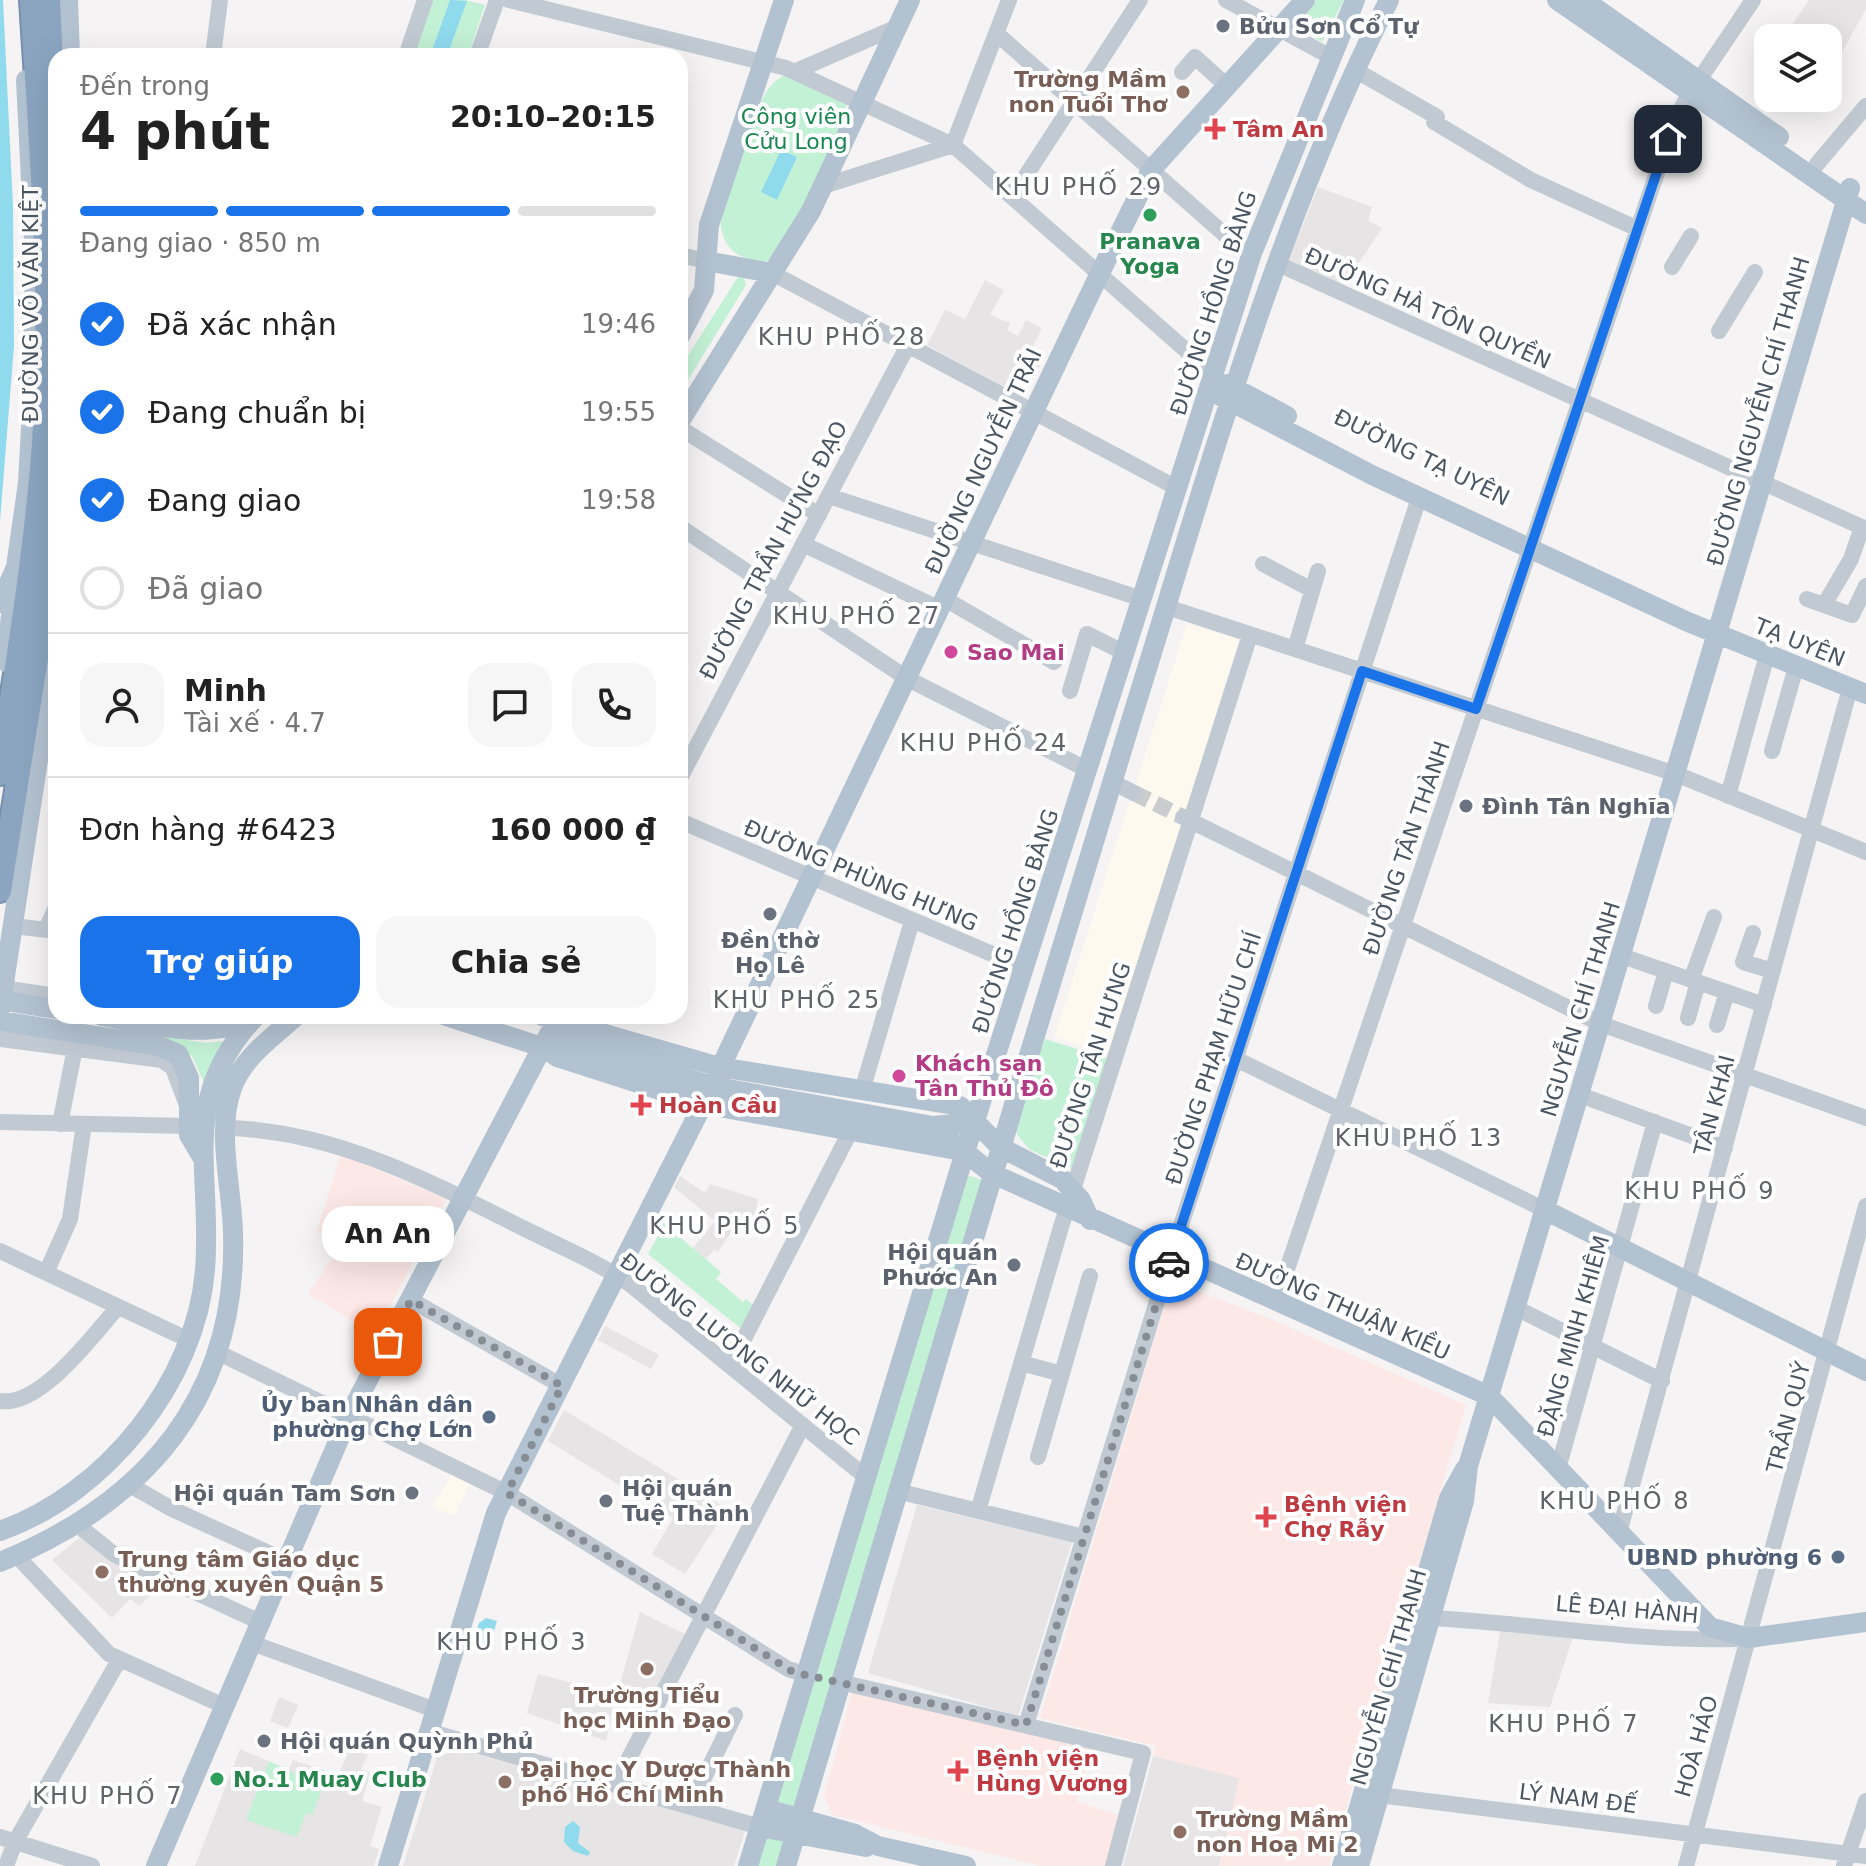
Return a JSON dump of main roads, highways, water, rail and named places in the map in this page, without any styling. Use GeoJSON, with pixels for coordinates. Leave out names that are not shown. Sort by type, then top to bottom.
{"type":"FeatureCollection","features":[{"type":"Feature","properties":{"kind":"highway","name":"ĐƯỜNG VÕ VĂN KIỆT"},"geometry":{"type":"LineString","coordinates":[[0,774],[29,576],[43,440],[41,169],[31,0]]}},
{"type":"Feature","properties":{"kind":"highway"},"geometry":{"type":"LineString","coordinates":[[49,0],[51,48]]}},
{"type":"Feature","properties":{"kind":"highway"},"geometry":{"type":"LineString","coordinates":[[0,891],[48,566]]}},
{"type":"Feature","properties":{"kind":"main road","name":"ĐƯỜNG VÕ VĂN KIỆT"},"geometry":{"type":"LineString","coordinates":[[0,603],[16,567],[28,483],[35,260],[21,0]]}},
{"type":"Feature","properties":{"kind":"main road"},"geometry":{"type":"LineString","coordinates":[[68,0],[70,48]]}},
{"type":"Feature","properties":{"kind":"main road"},"geometry":{"type":"LineString","coordinates":[[688,323],[699,304],[713,210],[784,0]]}},
{"type":"Feature","properties":{"kind":"main road"},"geometry":{"type":"LineString","coordinates":[[688,408],[823,186],[910,0]]}},
{"type":"Feature","properties":{"kind":"main road","name":"ĐƯỜNG NGUYỄN TRÃI"},"geometry":{"type":"LineString","coordinates":[[388,1866],[488,1533],[712,1085],[1099,275],[1151,170],[1305,0]]}},
{"type":"Feature","properties":{"kind":"main road","name":"ĐƯỜNG HỒNG BÀNG"},"geometry":{"type":"LineString","coordinates":[[748,1866],[965,1152],[1252,253],[1329,56],[1355,0]]}},
{"type":"Feature","properties":{"kind":"main road"},"geometry":{"type":"LineString","coordinates":[[786,1866],[991,1173],[1233,396],[1278,264],[1355,70],[1389,0]]}},
{"type":"Feature","properties":{"kind":"main road"},"geometry":{"type":"LineString","coordinates":[[1557,0],[1694,86]]}},
{"type":"Feature","properties":{"kind":"main road"},"geometry":{"type":"LineString","coordinates":[[1584,0],[1694,86],[1854,196],[1866,214]]}},
{"type":"Feature","properties":{"kind":"main road"},"geometry":{"type":"LineString","coordinates":[[1329,56],[1355,70]]}},
{"type":"Feature","properties":{"kind":"main road","name":"ĐƯỜNG NGUYỄN CHÍ THANH"},"geometry":{"type":"LineString","coordinates":[[1719,630],[1854,196]]}},
{"type":"Feature","properties":{"kind":"main road"},"geometry":{"type":"LineString","coordinates":[[1252,253],[1278,264]]}},
{"type":"Feature","properties":{"kind":"main road"},"geometry":{"type":"LineString","coordinates":[[706,261],[772,273]]}},
{"type":"Feature","properties":{"kind":"main road","name":"ĐƯỜNG TẠ UYÊN"},"geometry":{"type":"LineString","coordinates":[[1212,382],[1233,396],[1420,492],[1719,630]]}},
{"type":"Feature","properties":{"kind":"main road"},"geometry":{"type":"LineString","coordinates":[[28,483],[43,440]]}},
{"type":"Feature","properties":{"kind":"main road"},"geometry":{"type":"LineString","coordinates":[[1177,488],[1200,500]]}},
{"type":"Feature","properties":{"kind":"main road"},"geometry":{"type":"LineString","coordinates":[[0,700],[16,567]]}},
{"type":"Feature","properties":{"kind":"main road"},"geometry":{"type":"LineString","coordinates":[[1142,599],[1167,607]]}},
{"type":"Feature","properties":{"kind":"main road","name":"TẠ UYÊN"},"geometry":{"type":"LineString","coordinates":[[1719,630],[1796,667],[1859,685]]}},
{"type":"Feature","properties":{"kind":"main road","name":"TẠ UYÊN"},"geometry":{"type":"LineString","coordinates":[[1719,630],[1859,685]]}},
{"type":"Feature","properties":{"kind":"main road","name":"NGUYỄN CHÍ THANH"},"geometry":{"type":"LineString","coordinates":[[1489,1396],[1719,630]]}},
{"type":"Feature","properties":{"kind":"main road"},"geometry":{"type":"LineString","coordinates":[[0,1009],[13,926],[48,753]]}},
{"type":"Feature","properties":{"kind":"main road"},"geometry":{"type":"LineString","coordinates":[[1088,770],[1112,782]]}},
{"type":"Feature","properties":{"kind":"main road"},"geometry":{"type":"LineString","coordinates":[[1025,968],[1051,979]]}},
{"type":"Feature","properties":{"kind":"main road"},"geometry":{"type":"LineString","coordinates":[[2,994],[48,1007]]}},
{"type":"Feature","properties":{"kind":"main road"},"geometry":{"type":"LineString","coordinates":[[0,1021],[159,1046],[178,1054],[188,1069],[188,1116],[192,1142],[204,1160]]}},
{"type":"Feature","properties":{"kind":"main road"},"geometry":{"type":"LineString","coordinates":[[153,1024],[221,1029],[236,1024]]}},
{"type":"Feature","properties":{"kind":"main road"},"geometry":{"type":"LineString","coordinates":[[0,1531],[61,1500],[108,1460],[153,1408],[189,1340],[205,1270],[205,1115],[213,1077],[251,1024]]}},
{"type":"Feature","properties":{"kind":"main road"},"geometry":{"type":"LineString","coordinates":[[8,1558],[75,1523],[128,1484],[187,1419],[219,1353],[230,1306],[234,1264],[226,1128],[228,1103],[237,1076],[255,1052],[287,1024]]}},
{"type":"Feature","properties":{"kind":"main road"},"geometry":{"type":"LineString","coordinates":[[517,1024],[552,1028],[712,1085],[862,1091],[960,1106],[1000,1147]]}},
{"type":"Feature","properties":{"kind":"main road"},"geometry":{"type":"LineString","coordinates":[[552,1028],[557,1057],[712,1085],[965,1152]]}},
{"type":"Feature","properties":{"kind":"main road"},"geometry":{"type":"LineString","coordinates":[[156,1866],[349,1416],[552,1028]]}},
{"type":"Feature","properties":{"kind":"main road"},"geometry":{"type":"LineString","coordinates":[[853,1121],[862,1091]]}},
{"type":"Feature","properties":{"kind":"main road"},"geometry":{"type":"LineString","coordinates":[[853,1121],[933,1126],[976,1122]]}},
{"type":"Feature","properties":{"kind":"main road"},"geometry":{"type":"LineString","coordinates":[[933,1126],[991,1173],[1070,1199]]}},
{"type":"Feature","properties":{"kind":"main road","name":"ĐƯỜNG THUẬN KIỀU"},"geometry":{"type":"LineString","coordinates":[[1000,1147],[1050,1171],[1090,1220],[1489,1396]]}},
{"type":"Feature","properties":{"kind":"main road"},"geometry":{"type":"LineString","coordinates":[[1545,1210],[1866,1371]]}},
{"type":"Feature","properties":{"kind":"main road"},"geometry":{"type":"LineString","coordinates":[[189,1340],[219,1353]]}},
{"type":"Feature","properties":{"kind":"main road"},"geometry":{"type":"LineString","coordinates":[[1429,1593],[1449,1498],[1468,1466],[1489,1396]]}},
{"type":"Feature","properties":{"kind":"main road","name":"LÊ ĐẠI HÀNH"},"geometry":{"type":"LineString","coordinates":[[1489,1396],[1703,1622],[1728,1635],[1749,1638],[1866,1622]]}},
{"type":"Feature","properties":{"kind":"main road"},"geometry":{"type":"LineString","coordinates":[[108,1460],[128,1484]]}},
{"type":"Feature","properties":{"kind":"main road","name":"NGUYỄN CHÍ THANH"},"geometry":{"type":"LineString","coordinates":[[1359,1866],[1371,1794],[1429,1593],[1464,1501],[1468,1466]]}},
{"type":"Feature","properties":{"kind":"main road"},"geometry":{"type":"LineString","coordinates":[[867,1478],[897,1491]]}},
{"type":"Feature","properties":{"kind":"main road"},"geometry":{"type":"LineString","coordinates":[[807,1675],[840,1682]]}},
{"type":"Feature","properties":{"kind":"main road"},"geometry":{"type":"LineString","coordinates":[[807,1793],[827,1826]]}},
{"type":"Feature","properties":{"kind":"main road"},"geometry":{"type":"LineString","coordinates":[[1342,1866],[1371,1794]]}},
{"type":"Feature","properties":{"kind":"main road"},"geometry":{"type":"LineString","coordinates":[[763,1818],[798,1826],[858,1848],[878,1846]]}},
{"type":"Feature","properties":{"kind":"main road"},"geometry":{"type":"LineString","coordinates":[[798,1826],[827,1826],[855,1834],[878,1846],[966,1866]]}},
{"type":"Feature","properties":{"kind":"water"},"geometry":{"type":"Polygon","coordinates":[[[0,0],[3,0],[13,207],[14,346],[0,521],[0,0]]]}},
{"type":"Feature","properties":{"kind":"water"},"geometry":{"type":"Polygon","coordinates":[[[450,0],[467,1],[450,48],[433,48],[450,0]]]}},
{"type":"Feature","properties":{"kind":"water"},"geometry":{"type":"Polygon","coordinates":[[[781,150],[797,157],[777,200],[761,192],[781,150]]]}},
{"type":"Feature","properties":{"kind":"water"},"geometry":{"type":"Polygon","coordinates":[[[486,1618],[497,1621],[489,1647],[479,1644],[475,1636],[479,1623],[486,1618]]]}},
{"type":"Feature","properties":{"kind":"water"},"geometry":{"type":"Polygon","coordinates":[[[573,1821],[580,1827],[578,1843],[590,1852],[588,1856],[573,1851],[564,1842],[565,1827],[573,1821]]]}},
{"type":"Feature","properties":{"kind":"tunnel"},"geometry":{"type":"LineString","coordinates":[[1134,793],[1183,817]]}},
{"type":"Feature","properties":{"kind":"place","name":"Bửu Sơn Cổ Tự"},"geometry":{"type":"Point","coordinates":[1223,26]}},
{"type":"Feature","properties":{"kind":"place","name":"Trường Mầm non Tuổi Thơ"},"geometry":{"type":"Point","coordinates":[1183,92]}},
{"type":"Feature","properties":{"kind":"place","name":"Tâm An"},"geometry":{"type":"Point","coordinates":[1215,129]}},
{"type":"Feature","properties":{"kind":"place","name":"Pranava Yoga"},"geometry":{"type":"Point","coordinates":[1150,215]}},
{"type":"Feature","properties":{"kind":"place","name":"Sao Mai"},"geometry":{"type":"Point","coordinates":[951,652]}},
{"type":"Feature","properties":{"kind":"place","name":"Đình Tân Nghĩa"},"geometry":{"type":"Point","coordinates":[1466,806]}},
{"type":"Feature","properties":{"kind":"place","name":"Đền thờ Họ Lê"},"geometry":{"type":"Point","coordinates":[770,914]}},
{"type":"Feature","properties":{"kind":"place","name":"Khách sạn Tân Thủ Đô"},"geometry":{"type":"Point","coordinates":[899,1076]}},
{"type":"Feature","properties":{"kind":"place","name":"Hoàn Cầu"},"geometry":{"type":"Point","coordinates":[641,1105]}},
{"type":"Feature","properties":{"kind":"place","name":"Hội quán Phước An"},"geometry":{"type":"Point","coordinates":[1014,1265]}},
{"type":"Feature","properties":{"kind":"place","name":"An An"},"geometry":{"type":"Point","coordinates":[388,1342]}},
{"type":"Feature","properties":{"kind":"place","name":"Ủy ban Nhân dân phường Chợ Lớn"},"geometry":{"type":"Point","coordinates":[489,1417]}},
{"type":"Feature","properties":{"kind":"place","name":"Hội quán Tam Sơn"},"geometry":{"type":"Point","coordinates":[412,1493]}},
{"type":"Feature","properties":{"kind":"place","name":"Hội quán Tuệ Thành"},"geometry":{"type":"Point","coordinates":[606,1501]}},
{"type":"Feature","properties":{"kind":"place","name":"Bệnh viện Chợ Rẫy"},"geometry":{"type":"Point","coordinates":[1266,1517]}},
{"type":"Feature","properties":{"kind":"place","name":"UBND phường 6"},"geometry":{"type":"Point","coordinates":[1838,1557]}},
{"type":"Feature","properties":{"kind":"place","name":"Trung tâm Giáo dục thường xuyên Quận 5"},"geometry":{"type":"Point","coordinates":[102,1572]}},
{"type":"Feature","properties":{"kind":"place","name":"Trường Tiểu học Minh Đạo"},"geometry":{"type":"Point","coordinates":[647,1669]}},
{"type":"Feature","properties":{"kind":"place","name":"Hội quán Quỳnh Phủ"},"geometry":{"type":"Point","coordinates":[264,1741]}},
{"type":"Feature","properties":{"kind":"place","name":"Bệnh viện Hùng Vương"},"geometry":{"type":"Point","coordinates":[958,1771]}},
{"type":"Feature","properties":{"kind":"place","name":"No.1 Muay Club"},"geometry":{"type":"Point","coordinates":[217,1779]}},
{"type":"Feature","properties":{"kind":"place","name":"Đại học Y Dược Thành phố Hồ Chí Minh"},"geometry":{"type":"Point","coordinates":[505,1782]}},
{"type":"Feature","properties":{"kind":"place","name":"Trường Mầm non Hoạ Mi 2"},"geometry":{"type":"Point","coordinates":[1180,1832]}},
{"type":"Feature","properties":{"kind":"district","name":"KHU PHỐ 29"},"geometry":{"type":"Point","coordinates":[1079,187]}},
{"type":"Feature","properties":{"kind":"district","name":"KHU PHỐ 28"},"geometry":{"type":"Point","coordinates":[842,337]}},
{"type":"Feature","properties":{"kind":"district","name":"KHU PHỐ 27"},"geometry":{"type":"Point","coordinates":[857,616]}},
{"type":"Feature","properties":{"kind":"district","name":"KHU PHỐ 24"},"geometry":{"type":"Point","coordinates":[984,743]}},
{"type":"Feature","properties":{"kind":"district","name":"KHU PHỐ 25"},"geometry":{"type":"Point","coordinates":[797,1000]}},
{"type":"Feature","properties":{"kind":"district","name":"KHU PHỐ 13"},"geometry":{"type":"Point","coordinates":[1419,1138]}},
{"type":"Feature","properties":{"kind":"district","name":"KHU PHỐ 9"},"geometry":{"type":"Point","coordinates":[1700,1191]}},
{"type":"Feature","properties":{"kind":"district","name":"KHU PHỐ 5"},"geometry":{"type":"Point","coordinates":[725,1226]}},
{"type":"Feature","properties":{"kind":"district","name":"KHU PHỐ 8"},"geometry":{"type":"Point","coordinates":[1615,1501]}},
{"type":"Feature","properties":{"kind":"district","name":"KHU PHỐ 3"},"geometry":{"type":"Point","coordinates":[512,1642]}},
{"type":"Feature","properties":{"kind":"district","name":"KHU PHỐ 7"},"geometry":{"type":"Point","coordinates":[1564,1724]}},
{"type":"Feature","properties":{"kind":"district","name":"KHU PHỐ 7"},"geometry":{"type":"Point","coordinates":[108,1796]}},
{"type":"Feature","properties":{"kind":"park label","name":"Công viên Cửu Long"},"geometry":{"type":"Point","coordinates":[796,128]}}]}
